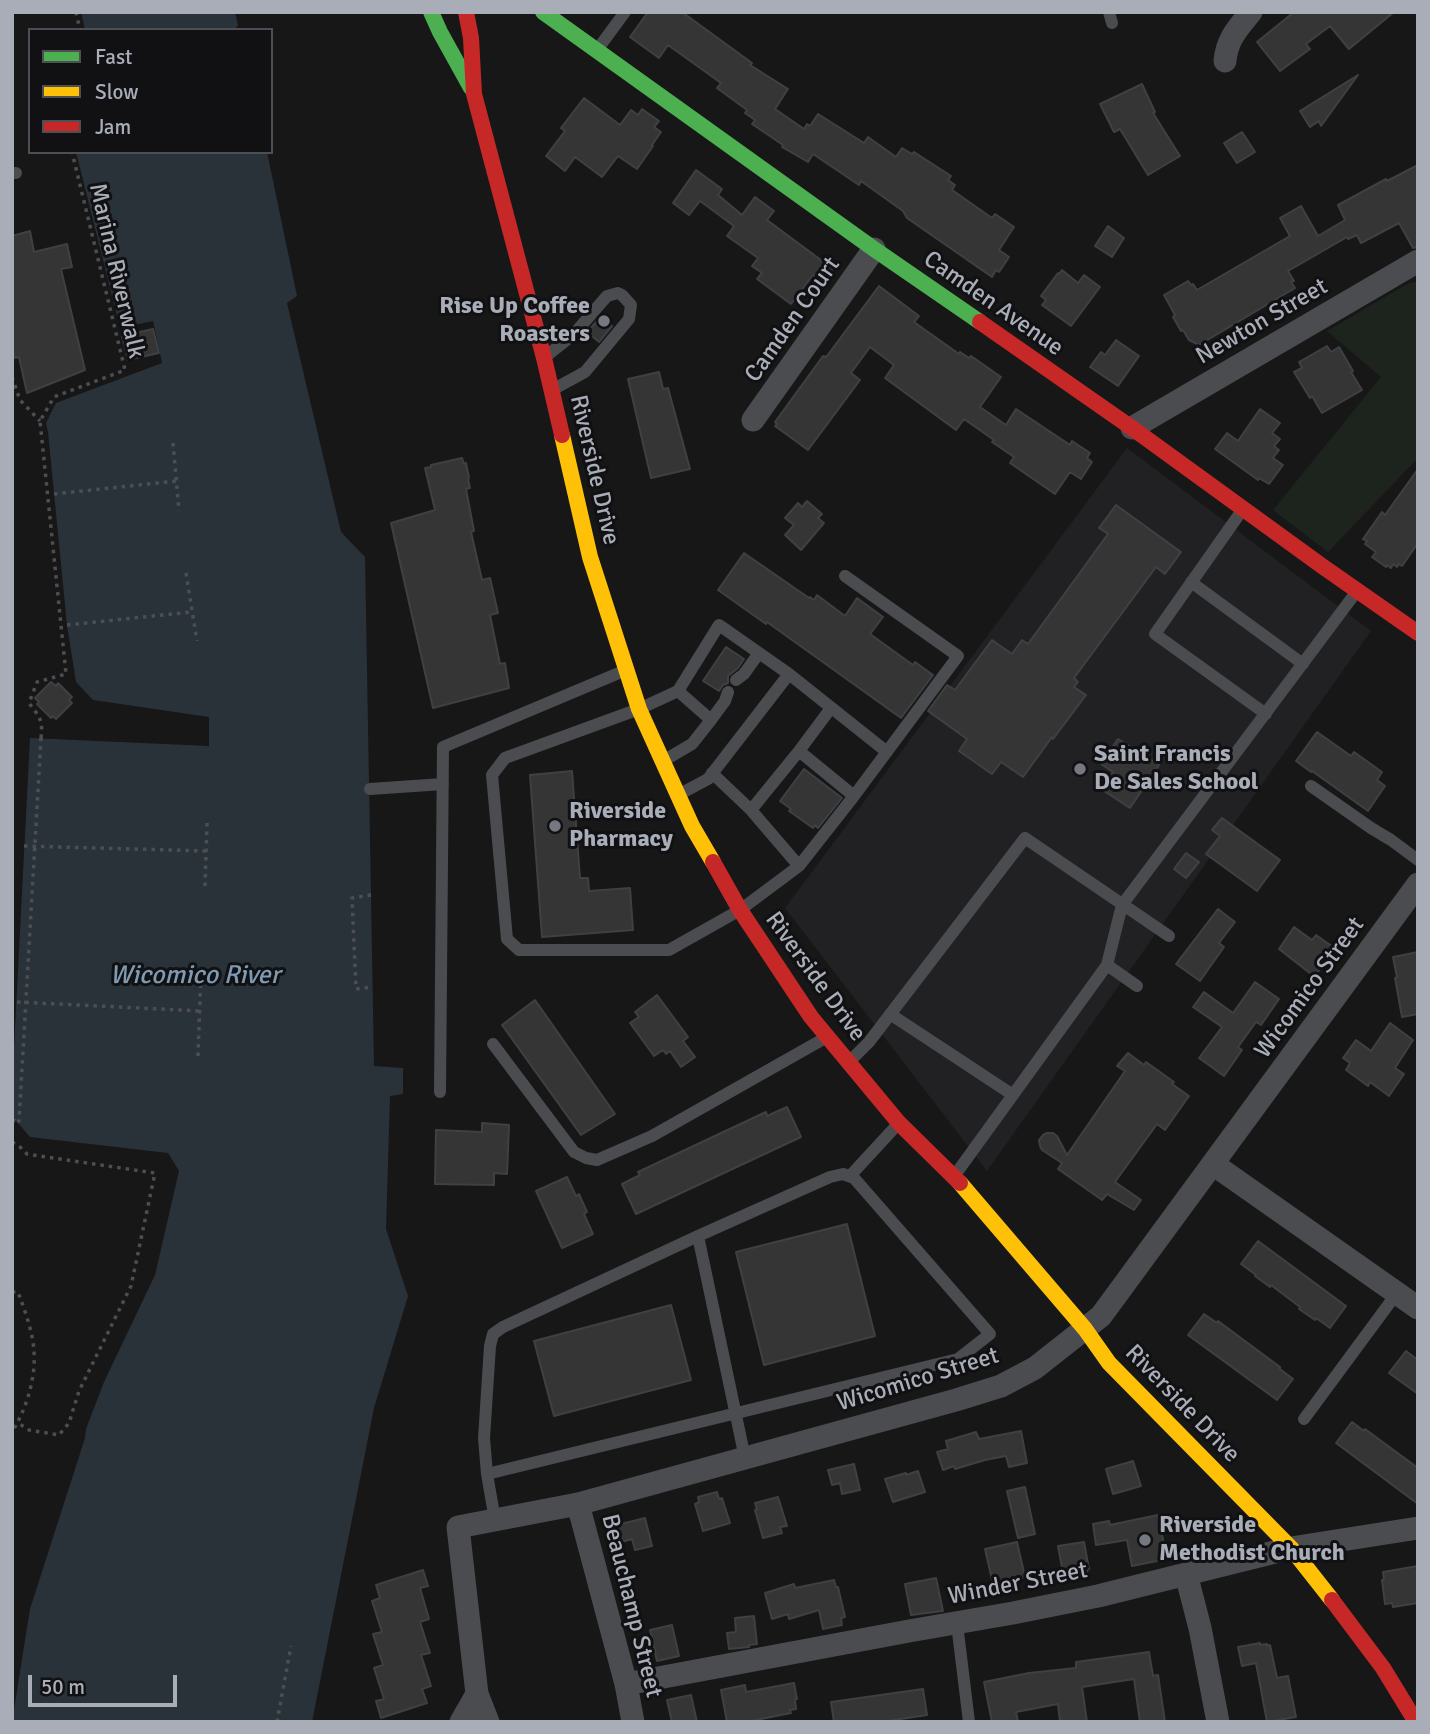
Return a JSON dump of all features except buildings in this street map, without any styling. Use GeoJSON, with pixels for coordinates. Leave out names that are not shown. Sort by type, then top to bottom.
{"type":"FeatureCollection","features":[{"type":"Feature","properties":{"kind":"street"},"geometry":{"type":"LineString","coordinates":[[417,12],[440,32]]}},
{"type":"Feature","properties":{"kind":"street","name":"Riverside Drive"},"geometry":{"type":"LineString","coordinates":[[431,12],[474,94]]}},
{"type":"Feature","properties":{"kind":"street","name":"Riverside Drive"},"geometry":{"type":"LineString","coordinates":[[466,12],[471,38],[474,94],[544,358],[590,558],[639,709],[692,826],[740,910],[827,1037],[899,1123],[954,1176],[1085,1329],[1109,1363],[1291,1548],[1382,1668],[1416,1722]]}},
{"type":"Feature","properties":{"kind":"street","name":"Camden Avenue"},"geometry":{"type":"LineString","coordinates":[[543,12],[567,22],[597,51],[1418,633]]}},
{"type":"Feature","properties":{"kind":"street"},"geometry":{"type":"LineString","coordinates":[[1225,61],[1226,49],[1234,33],[1251,12]]}},
{"type":"Feature","properties":{"kind":"street","name":"Camden Court"},"geometry":{"type":"LineString","coordinates":[[753,421],[874,249]]}},
{"type":"Feature","properties":{"kind":"street","name":"Newton Street"},"geometry":{"type":"LineString","coordinates":[[1132,428],[1417,263]]}},
{"type":"Feature","properties":{"kind":"street","name":"Wicomico Street"},"geometry":{"type":"LineString","coordinates":[[477,1694],[458,1527],[578,1504],[745,1458],[1001,1386],[1035,1368],[1101,1315],[1213,1164],[1410,913],[1418,884]]}},
{"type":"Feature","properties":{"kind":"street"},"geometry":{"type":"LineString","coordinates":[[1213,1164],[1418,1308]]}},
{"type":"Feature","properties":{"kind":"street","name":"Beauchamp Street"},"geometry":{"type":"LineString","coordinates":[[578,1504],[626,1684],[633,1722]]}},
{"type":"Feature","properties":{"kind":"street","name":"Winder Street"},"geometry":{"type":"LineString","coordinates":[[626,1684],[957,1624],[1098,1596],[1291,1548],[1418,1528]]}},
{"type":"Feature","properties":{"kind":"street"},"geometry":{"type":"LineString","coordinates":[[1186,1574],[1200,1628],[1218,1722]]}},
{"type":"Feature","properties":{"kind":"street"},"geometry":{"type":"LineString","coordinates":[[461,1722],[477,1694]]}},
{"type":"Feature","properties":{"kind":"street"},"geometry":{"type":"LineString","coordinates":[[477,1694],[488,1722]]}},
{"type":"Feature","properties":{"kind":"lane"},"geometry":{"type":"LineString","coordinates":[[597,51],[625,12]]}},
{"type":"Feature","properties":{"kind":"lane"},"geometry":{"type":"LineString","coordinates":[[544,358],[574,334],[607,296],[618,293],[631,305],[629,318],[585,372],[552,391]]}},
{"type":"Feature","properties":{"kind":"lane"},"geometry":{"type":"LineString","coordinates":[[1243,509],[1156,634],[1266,714]]}},
{"type":"Feature","properties":{"kind":"lane"},"geometry":{"type":"LineString","coordinates":[[845,576],[958,656],[887,752],[854,796],[799,866],[740,910],[669,950],[519,950],[508,939],[492,775],[505,758],[639,709],[678,691],[719,625],[789,674],[887,752]]}},
{"type":"Feature","properties":{"kind":"lane"},"geometry":{"type":"LineString","coordinates":[[1191,582],[1303,664]]}},
{"type":"Feature","properties":{"kind":"lane"},"geometry":{"type":"LineString","coordinates":[[954,1176],[1107,965],[1122,905],[1358,591]]}},
{"type":"Feature","properties":{"kind":"lane"},"geometry":{"type":"LineString","coordinates":[[741,679],[760,653]]}},
{"type":"Feature","properties":{"kind":"lane"},"geometry":{"type":"LineString","coordinates":[[440,1092],[443,747],[626,670]]}},
{"type":"Feature","properties":{"kind":"lane"},"geometry":{"type":"LineString","coordinates":[[678,796],[708,779],[789,674]]}},
{"type":"Feature","properties":{"kind":"lane"},"geometry":{"type":"LineString","coordinates":[[678,691],[711,720]]}},
{"type":"Feature","properties":{"kind":"lane"},"geometry":{"type":"LineString","coordinates":[[662,761],[692,744],[729,696]]}},
{"type":"Feature","properties":{"kind":"lane"},"geometry":{"type":"LineString","coordinates":[[751,810],[831,708]]}},
{"type":"Feature","properties":{"kind":"lane"},"geometry":{"type":"LineString","coordinates":[[799,751],[854,796]]}},
{"type":"Feature","properties":{"kind":"lane"},"geometry":{"type":"LineString","coordinates":[[712,773],[751,810],[799,866]]}},
{"type":"Feature","properties":{"kind":"lane"},"geometry":{"type":"LineString","coordinates":[[370,789],[443,784]]}},
{"type":"Feature","properties":{"kind":"lane"},"geometry":{"type":"LineString","coordinates":[[1311,786],[1418,860]]}},
{"type":"Feature","properties":{"kind":"lane"},"geometry":{"type":"LineString","coordinates":[[849,1063],[869,1042],[1025,838],[1169,936]]}},
{"type":"Feature","properties":{"kind":"lane"},"geometry":{"type":"LineString","coordinates":[[1107,965],[1137,986]]}},
{"type":"Feature","properties":{"kind":"lane"},"geometry":{"type":"LineString","coordinates":[[890,1014],[1013,1095]]}},
{"type":"Feature","properties":{"kind":"lane"},"geometry":{"type":"LineString","coordinates":[[493,1044],[574,1152],[597,1160],[652,1136],[827,1037]]}},
{"type":"Feature","properties":{"kind":"lane"},"geometry":{"type":"LineString","coordinates":[[850,1176],[899,1123]]}},
{"type":"Feature","properties":{"kind":"lane"},"geometry":{"type":"LineString","coordinates":[[487,1474],[958,1359],[990,1334],[854,1178],[843,1174],[830,1177],[698,1236],[493,1334],[484,1438],[487,1474],[495,1520]]}},
{"type":"Feature","properties":{"kind":"lane"},"geometry":{"type":"LineString","coordinates":[[698,1236],[745,1458]]}},
{"type":"Feature","properties":{"kind":"lane"},"geometry":{"type":"LineString","coordinates":[[1304,1419],[1397,1293]]}},
{"type":"Feature","properties":{"kind":"lane"},"geometry":{"type":"LineString","coordinates":[[957,1624],[969,1722]]}},
{"type":"Feature","properties":{"kind":"path","name":"Marina Riverwalk"},"geometry":{"type":"LineString","coordinates":[[40,421],[54,397],[125,370],[72,154]]}},
{"type":"Feature","properties":{"kind":"path"},"geometry":{"type":"LineString","coordinates":[[12,377],[20,400],[40,421],[66,674],[37,682],[29,703],[41,719],[41,738],[19,1121],[14,1120]]}},
{"type":"Feature","properties":{"kind":"path"},"geometry":{"type":"LineString","coordinates":[[173,443],[179,511]]}},
{"type":"Feature","properties":{"kind":"path"},"geometry":{"type":"LineString","coordinates":[[54,494],[176,481]]}},
{"type":"Feature","properties":{"kind":"path"},"geometry":{"type":"LineString","coordinates":[[186,573],[197,641]]}},
{"type":"Feature","properties":{"kind":"path"},"geometry":{"type":"LineString","coordinates":[[67,625],[192,612]]}},
{"type":"Feature","properties":{"kind":"path"},"geometry":{"type":"LineString","coordinates":[[205,886],[207,824]]}},
{"type":"Feature","properties":{"kind":"path"},"geometry":{"type":"LineString","coordinates":[[24,846],[206,851]]}},
{"type":"Feature","properties":{"kind":"path"},"geometry":{"type":"LineString","coordinates":[[371,895],[352,898],[356,989],[373,987]]}},
{"type":"Feature","properties":{"kind":"path"},"geometry":{"type":"LineString","coordinates":[[198,1056],[201,972]]}},
{"type":"Feature","properties":{"kind":"path"},"geometry":{"type":"LineString","coordinates":[[17,1002],[200,1011]]}},
{"type":"Feature","properties":{"kind":"path"},"geometry":{"type":"LineString","coordinates":[[12,1142],[27,1154],[155,1173],[131,1286],[79,1391],[68,1423],[59,1435],[29,1430],[18,1423]]}},
{"type":"Feature","properties":{"kind":"path"},"geometry":{"type":"LineString","coordinates":[[12,1292],[18,1292],[23,1304],[34,1352],[30,1391],[12,1432]]}},
{"type":"Feature","properties":{"kind":"path"},"geometry":{"type":"LineString","coordinates":[[276,1722],[291,1646]]}},
{"type":"Feature","properties":{"kind":"shaded area"},"geometry":{"type":"Polygon","coordinates":[[[1415,282],[1418,283],[1418,458],[1328,552],[1273,510],[1381,377],[1327,331],[1415,282]]]}},
{"type":"Feature","properties":{"kind":"shaded area","name":"Saint Francis De Sales School"},"geometry":{"type":"Polygon","coordinates":[[[1127,448],[1371,631],[987,1171],[785,908],[1127,448]]]}},
{"type":"Feature","properties":{"kind":"water"},"geometry":{"type":"Polygon","coordinates":[[[81,12],[235,12],[238,25],[236,28],[85,28],[81,12]]]}},
{"type":"Feature","properties":{"kind":"water","name":"Wicomico River"},"geometry":{"type":"Polygon","coordinates":[[[76,154],[267,154],[297,296],[287,303],[341,532],[365,557],[374,1066],[403,1068],[403,1094],[390,1096],[386,1229],[408,1296],[374,1408],[312,1722],[12,1722],[30,1609],[86,1429],[104,1382],[155,1275],[179,1171],[168,1153],[30,1137],[12,1116],[30,738],[209,746],[209,717],[93,700],[76,682],[67,625],[46,423],[56,403],[162,363],[153,321],[120,328],[76,154]]]}},
{"type":"Feature","properties":{"kind":"traffic: fast"},"geometry":{"type":"LineString","coordinates":[[431,12],[471,88]]}},
{"type":"Feature","properties":{"kind":"traffic: fast"},"geometry":{"type":"LineString","coordinates":[[543,12],[980,322]]}},
{"type":"Feature","properties":{"kind":"traffic: slow"},"geometry":{"type":"LineString","coordinates":[[562,435],[590,557],[639,709],[692,826],[713,862]]}},
{"type":"Feature","properties":{"kind":"traffic: slow"},"geometry":{"type":"LineString","coordinates":[[960,1183],[1085,1329],[1109,1363],[1291,1548],[1332,1600]]}},
{"type":"Feature","properties":{"kind":"traffic: jam"},"geometry":{"type":"LineString","coordinates":[[466,12],[471,38],[474,94],[562,435]]}},
{"type":"Feature","properties":{"kind":"traffic: jam"},"geometry":{"type":"LineString","coordinates":[[980,322],[1418,633]]}},
{"type":"Feature","properties":{"kind":"traffic: jam"},"geometry":{"type":"LineString","coordinates":[[713,862],[740,910],[811,1017],[899,1123],[960,1183]]}},
{"type":"Feature","properties":{"kind":"traffic: jam"},"geometry":{"type":"LineString","coordinates":[[1332,1600],[1383,1668],[1416,1722]]}},
{"type":"Feature","properties":{"kind":"place","name":"Rise Up Coffee Roasters"},"geometry":{"type":"Point","coordinates":[604,321]}},
{"type":"Feature","properties":{"kind":"place","name":"Saint Francis De Sales School"},"geometry":{"type":"Point","coordinates":[1080,769]}},
{"type":"Feature","properties":{"kind":"place","name":"Riverside Pharmacy"},"geometry":{"type":"Point","coordinates":[555,826]}},
{"type":"Feature","properties":{"kind":"place","name":"Riverside Methodist Church"},"geometry":{"type":"Point","coordinates":[1145,1540]}}]}
